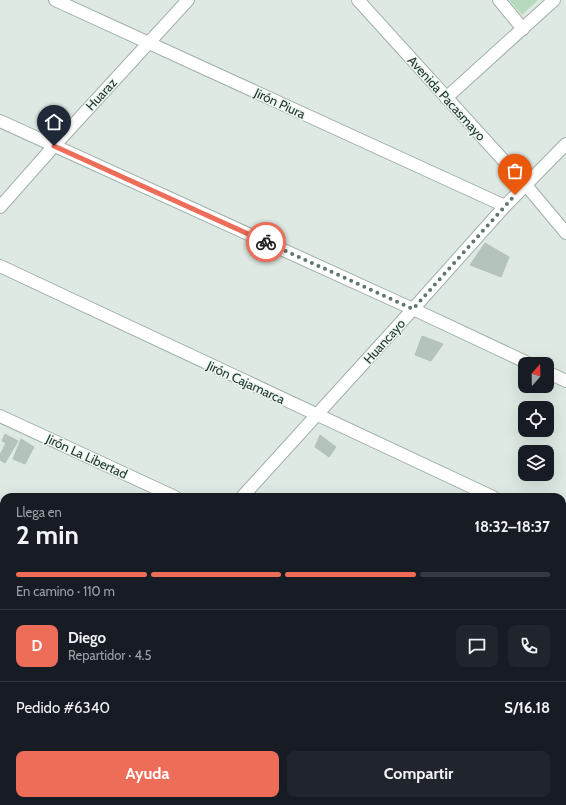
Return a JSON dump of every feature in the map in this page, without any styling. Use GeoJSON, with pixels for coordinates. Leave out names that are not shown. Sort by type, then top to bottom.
{"type":"FeatureCollection","features":[{"type":"Feature","properties":{"kind":"street","name":"Jirón Piura"},"geometry":{"type":"LineString","coordinates":[[56,0],[504,206]]}},
{"type":"Feature","properties":{"kind":"street","name":"Huaraz"},"geometry":{"type":"LineString","coordinates":[[0,207],[188,0]]}},
{"type":"Feature","properties":{"kind":"street","name":"Avenida Pacasmayo"},"geometry":{"type":"LineString","coordinates":[[358,0],[525,184],[566,233]]}},
{"type":"Feature","properties":{"kind":"street"},"geometry":{"type":"LineString","coordinates":[[499,0],[523,29]]}},
{"type":"Feature","properties":{"kind":"street"},"geometry":{"type":"LineString","coordinates":[[446,98],[554,0]]}},
{"type":"Feature","properties":{"kind":"street"},"geometry":{"type":"LineString","coordinates":[[0,121],[518,358]]}},
{"type":"Feature","properties":{"kind":"street","name":"Huancayo"},"geometry":{"type":"LineString","coordinates":[[246,493],[413,309],[504,206],[566,144]]}},
{"type":"Feature","properties":{"kind":"street","name":"Jirón Cajamarca"},"geometry":{"type":"LineString","coordinates":[[0,266],[484,493]]}},
{"type":"Feature","properties":{"kind":"street"},"geometry":{"type":"LineString","coordinates":[[554,375],[566,381]]}},
{"type":"Feature","properties":{"kind":"street","name":"Jirón La Libertad"},"geometry":{"type":"LineString","coordinates":[[0,416],[166,493]]}},
{"type":"Feature","properties":{"kind":"green space"},"geometry":{"type":"Polygon","coordinates":[[[509,0],[538,0],[522,15],[509,0]]]}},
{"type":"Feature","properties":{"kind":"building"},"geometry":{"type":"Polygon","coordinates":[[[485,243],[509,257],[501,277],[470,265],[485,243]]]}},
{"type":"Feature","properties":{"kind":"building"},"geometry":{"type":"Polygon","coordinates":[[[422,336],[443,344],[431,361],[415,355],[422,336]]]}},
{"type":"Feature","properties":{"kind":"building"},"geometry":{"type":"Polygon","coordinates":[[[5,434],[18,441],[5,463],[0,460],[0,455],[6,443],[2,441],[5,434]]]}},
{"type":"Feature","properties":{"kind":"building"},"geometry":{"type":"Polygon","coordinates":[[[320,435],[336,447],[329,457],[315,447],[320,435]]]}},
{"type":"Feature","properties":{"kind":"building"},"geometry":{"type":"Polygon","coordinates":[[[21,439],[34,447],[25,464],[13,459],[21,439]]]}},
{"type":"Feature","properties":{"kind":"way so far"},"geometry":{"type":"LineString","coordinates":[[266,242],[413,309],[515,195]]}},
{"type":"Feature","properties":{"kind":"route"},"geometry":{"type":"LineString","coordinates":[[54,146],[266,242]]}}]}
